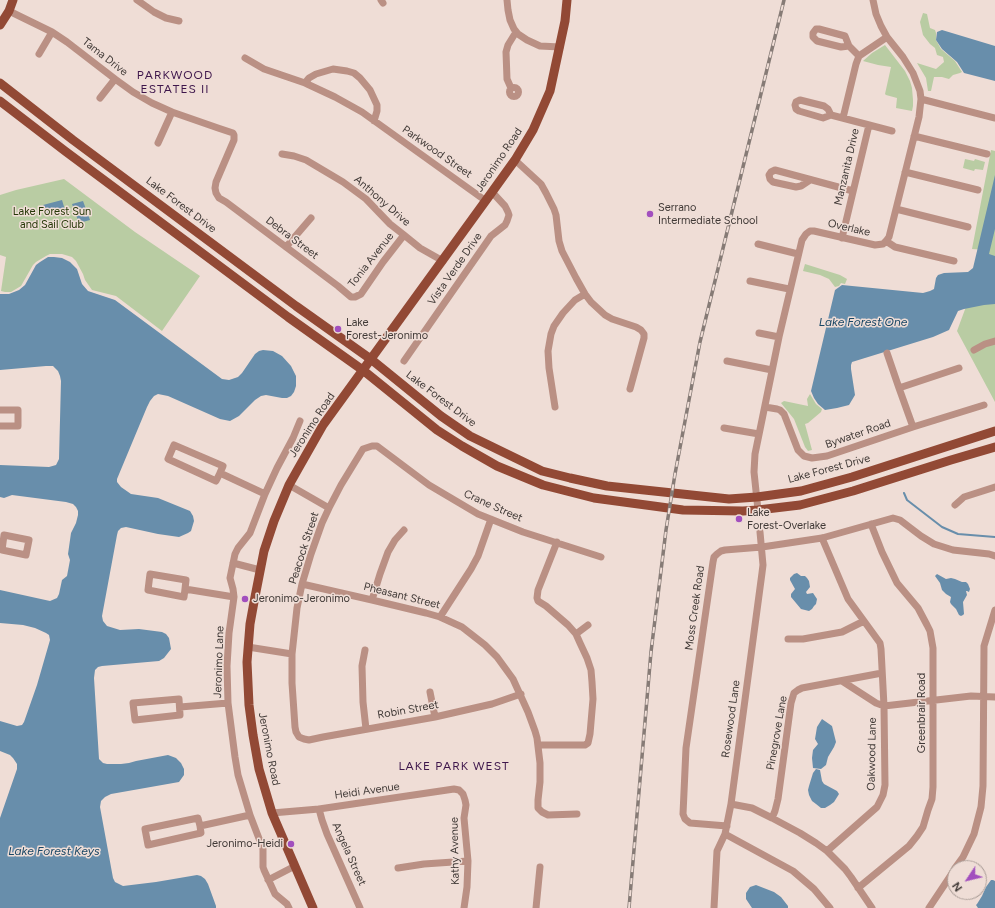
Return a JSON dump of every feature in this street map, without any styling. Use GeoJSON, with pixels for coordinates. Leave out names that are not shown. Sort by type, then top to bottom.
{"type":"FeatureCollection","features":[{"type":"Feature","properties":{"kind":"main road"},"geometry":{"type":"LineString","coordinates":[[0,25],[9,11],[13,0]]}},
{"type":"Feature","properties":{"kind":"main road","name":"Jeronimo Road"},"geometry":{"type":"LineString","coordinates":[[313,908],[272,813],[261,775],[253,735],[247,677],[248,647],[250,624],[264,551],[289,485],[324,426],[515,160],[533,130],[550,91],[566,21],[567,0]]}},
{"type":"Feature","properties":{"kind":"main road","name":"Lake Forest Drive"},"geometry":{"type":"LineString","coordinates":[[0,83],[296,306],[372,360],[441,416],[470,436],[542,471],[607,486],[729,499],[757,497],[801,491],[852,478],[995,431]]}},
{"type":"Feature","properties":{"kind":"main road"},"geometry":{"type":"LineString","coordinates":[[0,101],[288,318],[364,371],[437,430],[497,466],[543,485],[594,498],[682,510],[758,510],[800,505],[853,491],[995,447]]}},
{"type":"Feature","properties":{"kind":"street"},"geometry":{"type":"LineString","coordinates":[[137,0],[154,12],[166,18],[179,21]]}},
{"type":"Feature","properties":{"kind":"street"},"geometry":{"type":"LineString","coordinates":[[507,0],[510,20],[512,27],[516,32],[527,40],[540,46],[560,47]]}},
{"type":"Feature","properties":{"kind":"street"},"geometry":{"type":"LineString","coordinates":[[873,0],[876,14],[887,37],[914,73],[921,99],[919,117],[889,237],[886,241],[895,247],[954,261]]}},
{"type":"Feature","properties":{"kind":"street","name":"Tama Drive"},"geometry":{"type":"LineString","coordinates":[[9,11],[52,32],[73,46],[133,92],[152,103],[172,112],[233,132],[234,140],[216,182],[216,193]]}},
{"type":"Feature","properties":{"kind":"street"},"geometry":{"type":"LineString","coordinates":[[849,46],[840,47],[817,41],[813,37],[813,33],[816,29],[819,29],[843,35],[847,38],[849,46],[859,56]]}},
{"type":"Feature","properties":{"kind":"street"},"geometry":{"type":"LineString","coordinates":[[39,54],[52,32]]}},
{"type":"Feature","properties":{"kind":"street"},"geometry":{"type":"LineString","coordinates":[[511,88],[507,79],[506,52],[508,45],[516,32]]}},
{"type":"Feature","properties":{"kind":"street"},"geometry":{"type":"LineString","coordinates":[[843,118],[859,56],[887,37]]}},
{"type":"Feature","properties":{"kind":"street","name":"Parkwood Street"},"geometry":{"type":"LineString","coordinates":[[245,58],[264,69],[305,83],[335,97],[374,121],[486,201]]}},
{"type":"Feature","properties":{"kind":"street"},"geometry":{"type":"LineString","coordinates":[[305,83],[309,78],[316,74],[333,69],[354,73],[366,84],[373,96],[377,108],[374,121]]}},
{"type":"Feature","properties":{"kind":"street"},"geometry":{"type":"LineString","coordinates":[[100,98],[115,79]]}},
{"type":"Feature","properties":{"kind":"street"},"geometry":{"type":"LineString","coordinates":[[921,99],[995,118]]}},
{"type":"Feature","properties":{"kind":"street"},"geometry":{"type":"LineString","coordinates":[[158,143],[172,112]]}},
{"type":"Feature","properties":{"kind":"street"},"geometry":{"type":"LineString","coordinates":[[831,115],[892,131]]}},
{"type":"Feature","properties":{"kind":"street","name":"Manzanita Drive"},"geometry":{"type":"LineString","coordinates":[[842,238],[869,124]]}},
{"type":"Feature","properties":{"kind":"street"},"geometry":{"type":"LineString","coordinates":[[914,136],[986,154]]}},
{"type":"Feature","properties":{"kind":"street","name":"Anthony Drive"},"geometry":{"type":"LineString","coordinates":[[282,154],[306,160],[344,182],[366,199],[404,236],[420,248],[443,261]]}},
{"type":"Feature","properties":{"kind":"street"},"geometry":{"type":"LineString","coordinates":[[515,160],[541,184],[546,193],[556,215],[559,241],[562,251],[585,294],[605,315],[612,319],[636,327],[644,334],[630,389]]}},
{"type":"Feature","properties":{"kind":"street"},"geometry":{"type":"LineString","coordinates":[[810,180],[801,186],[796,187],[773,182],[769,175],[775,170],[853,191]]}},
{"type":"Feature","properties":{"kind":"street"},"geometry":{"type":"LineString","coordinates":[[905,172],[978,190]]}},
{"type":"Feature","properties":{"kind":"street","name":"Vista Verde Drive"},"geometry":{"type":"LineString","coordinates":[[404,361],[491,236],[508,222],[509,215],[505,206],[492,192]]}},
{"type":"Feature","properties":{"kind":"street","name":"Debra Street"},"geometry":{"type":"LineString","coordinates":[[216,193],[219,198],[338,286],[346,294],[351,297],[355,297]]}},
{"type":"Feature","properties":{"kind":"street"},"geometry":{"type":"LineString","coordinates":[[896,209],[968,227]]}},
{"type":"Feature","properties":{"kind":"street"},"geometry":{"type":"LineString","coordinates":[[286,247],[311,218]]}},
{"type":"Feature","properties":{"kind":"street","name":"Overlake"},"geometry":{"type":"LineString","coordinates":[[758,510],[754,472],[759,434],[789,289],[803,237],[810,231],[814,231],[875,245],[883,244],[886,241]]}},
{"type":"Feature","properties":{"kind":"street","name":"Tonia Avenue"},"geometry":{"type":"LineString","coordinates":[[355,297],[360,294],[404,236]]}},
{"type":"Feature","properties":{"kind":"street"},"geometry":{"type":"LineString","coordinates":[[758,244],[798,254]]}},
{"type":"Feature","properties":{"kind":"street"},"geometry":{"type":"LineString","coordinates":[[750,281],[789,289]]}},
{"type":"Feature","properties":{"kind":"street"},"geometry":{"type":"LineString","coordinates":[[555,407],[548,351],[551,334],[554,326],[563,313],[571,304],[585,294]]}},
{"type":"Feature","properties":{"kind":"street"},"geometry":{"type":"LineString","coordinates":[[759,333],[779,337]]}},
{"type":"Feature","properties":{"kind":"street"},"geometry":{"type":"LineString","coordinates":[[974,350],[995,341]]}},
{"type":"Feature","properties":{"kind":"street"},"geometry":{"type":"LineString","coordinates":[[887,353],[913,427]]}},
{"type":"Feature","properties":{"kind":"street"},"geometry":{"type":"LineString","coordinates":[[727,361],[772,370]]}},
{"type":"Feature","properties":{"kind":"street"},"geometry":{"type":"LineString","coordinates":[[899,388],[959,368]]}},
{"type":"Feature","properties":{"kind":"street","name":"Bywater Road"},"geometry":{"type":"LineString","coordinates":[[765,407],[780,410],[784,414],[798,450],[804,456],[812,458],[827,456],[984,405]]}},
{"type":"Feature","properties":{"kind":"street"},"geometry":{"type":"LineString","coordinates":[[0,410],[18,410],[18,426],[0,426]]}},
{"type":"Feature","properties":{"kind":"street","name":"Jeronimo Lane"},"geometry":{"type":"LineString","coordinates":[[289,908],[287,904],[275,894],[263,868],[263,849],[250,815],[238,775],[228,703],[227,666],[229,633],[234,597],[230,578],[235,554],[250,533],[265,494],[300,421]]}},
{"type":"Feature","properties":{"kind":"street"},"geometry":{"type":"LineString","coordinates":[[724,428],[759,434]]}},
{"type":"Feature","properties":{"kind":"street"},"geometry":{"type":"LineString","coordinates":[[174,445],[224,466],[220,473],[216,481],[168,459],[174,445]]}},
{"type":"Feature","properties":{"kind":"street","name":"Crane Street"},"geometry":{"type":"LineString","coordinates":[[367,447],[377,446],[429,485],[478,514],[523,532],[601,557]]}},
{"type":"Feature","properties":{"kind":"street","name":"Peacock Street"},"geometry":{"type":"LineString","coordinates":[[299,737],[296,732],[292,683],[292,654],[297,608],[302,584],[322,523],[329,508],[363,449],[367,447]]}},
{"type":"Feature","properties":{"kind":"street"},"geometry":{"type":"LineString","coordinates":[[220,473],[265,494]]}},
{"type":"Feature","properties":{"kind":"street"},"geometry":{"type":"LineString","coordinates":[[289,485],[329,508]]}},
{"type":"Feature","properties":{"kind":"street"},"geometry":{"type":"LineString","coordinates":[[955,505],[964,497],[995,487]]}},
{"type":"Feature","properties":{"kind":"street","name":"Moss Creek Road"},"geometry":{"type":"LineString","coordinates":[[727,826],[693,824],[685,819],[683,814],[686,748],[714,557],[716,554],[725,550],[762,548],[822,538],[896,518],[934,544],[953,550],[995,556]]}},
{"type":"Feature","properties":{"kind":"street"},"geometry":{"type":"LineString","coordinates":[[440,617],[475,563],[491,519]]}},
{"type":"Feature","properties":{"kind":"street","name":"Greenbrair Road"},"geometry":{"type":"LineString","coordinates":[[858,888],[909,846],[917,836],[923,827],[932,799],[933,787],[933,648],[928,625],[918,608],[897,583],[871,524]]}},
{"type":"Feature","properties":{"kind":"street"},"geometry":{"type":"LineString","coordinates":[[372,600],[388,552],[395,540],[404,530]]}},
{"type":"Feature","properties":{"kind":"street","name":"Rosewood Lane"},"geometry":{"type":"LineString","coordinates":[[714,908],[717,851],[725,834],[731,804],[762,573],[763,564],[760,532]]}},
{"type":"Feature","properties":{"kind":"street","name":"Oakwood Lane"},"geometry":{"type":"LineString","coordinates":[[822,538],[848,599],[880,643],[884,706],[883,795],[877,808],[827,851]]}},
{"type":"Feature","properties":{"kind":"street"},"geometry":{"type":"LineString","coordinates":[[538,745],[587,744],[590,734],[593,699],[591,670],[587,658],[576,634],[568,625],[538,601],[537,598],[538,590],[557,542]]}},
{"type":"Feature","properties":{"kind":"street"},"geometry":{"type":"LineString","coordinates":[[233,562],[260,570]]}},
{"type":"Feature","properties":{"kind":"street"},"geometry":{"type":"LineString","coordinates":[[150,574],[186,580],[185,589],[184,597],[148,590],[150,574]]}},
{"type":"Feature","properties":{"kind":"street","name":"Pheasant Street"},"geometry":{"type":"LineString","coordinates":[[302,584],[426,612],[462,627],[491,651],[510,675],[520,694],[535,731],[540,763],[538,808],[548,815],[577,814]]}},
{"type":"Feature","properties":{"kind":"street"},"geometry":{"type":"LineString","coordinates":[[185,589],[234,597]]}},
{"type":"Feature","properties":{"kind":"street"},"geometry":{"type":"LineString","coordinates":[[961,860],[974,834],[981,807],[983,786],[984,646],[995,610]]}},
{"type":"Feature","properties":{"kind":"street"},"geometry":{"type":"LineString","coordinates":[[788,639],[803,639],[842,632],[864,621]]}},
{"type":"Feature","properties":{"kind":"street"},"geometry":{"type":"LineString","coordinates":[[576,634],[588,625]]}},
{"type":"Feature","properties":{"kind":"street"},"geometry":{"type":"LineString","coordinates":[[248,647],[292,654]]}},
{"type":"Feature","properties":{"kind":"street"},"geometry":{"type":"LineString","coordinates":[[365,650],[362,666],[362,688],[366,729]]}},
{"type":"Feature","properties":{"kind":"street","name":"Pinegrove Lane"},"geometry":{"type":"LineString","coordinates":[[772,818],[778,799],[791,703],[794,693],[802,688],[882,673]]}},
{"type":"Feature","properties":{"kind":"street"},"geometry":{"type":"LineString","coordinates":[[842,680],[876,703],[884,706]]}},
{"type":"Feature","properties":{"kind":"street"},"geometry":{"type":"LineString","coordinates":[[430,692],[435,717]]}},
{"type":"Feature","properties":{"kind":"street","name":"Robin Street"},"geometry":{"type":"LineString","coordinates":[[299,737],[309,740],[435,717],[492,704],[520,694]]}},
{"type":"Feature","properties":{"kind":"street","name":"Oakwood Lane"},"geometry":{"type":"LineString","coordinates":[[884,706],[971,696],[995,697]]}},
{"type":"Feature","properties":{"kind":"street"},"geometry":{"type":"LineString","coordinates":[[179,699],[180,707],[180,715],[135,720],[133,703],[179,699]]}},
{"type":"Feature","properties":{"kind":"street"},"geometry":{"type":"LineString","coordinates":[[180,707],[228,703]]}},
{"type":"Feature","properties":{"kind":"street","name":"Heidi Avenue"},"geometry":{"type":"LineString","coordinates":[[272,813],[319,809],[454,789],[459,790],[463,794]]}},
{"type":"Feature","properties":{"kind":"street","name":"Kathy Avenue"},"geometry":{"type":"LineString","coordinates":[[463,794],[466,805],[464,818],[468,861],[467,887],[464,908]]}},
{"type":"Feature","properties":{"kind":"street"},"geometry":{"type":"LineString","coordinates":[[731,804],[752,808],[800,833],[827,851],[845,869],[872,908]]}},
{"type":"Feature","properties":{"kind":"street","name":"Angela Street"},"geometry":{"type":"LineString","coordinates":[[319,809],[327,834],[360,908]]}},
{"type":"Feature","properties":{"kind":"street"},"geometry":{"type":"LineString","coordinates":[[200,826],[250,815]]}},
{"type":"Feature","properties":{"kind":"street"},"geometry":{"type":"LineString","coordinates":[[198,818],[200,826],[201,833],[148,845],[145,829],[198,818]]}},
{"type":"Feature","properties":{"kind":"street"},"geometry":{"type":"LineString","coordinates":[[725,834],[793,871],[814,889],[830,908]]}},
{"type":"Feature","properties":{"kind":"street"},"geometry":{"type":"LineString","coordinates":[[398,868],[424,864],[468,861]]}},
{"type":"Feature","properties":{"kind":"street"},"geometry":{"type":"LineString","coordinates":[[268,880],[294,866]]}},
{"type":"Feature","properties":{"kind":"street"},"geometry":{"type":"LineString","coordinates":[[536,908],[540,867]]}},
{"type":"Feature","properties":{"kind":"street"},"geometry":{"type":"LineString","coordinates":[[929,908],[947,880]]}},
{"type":"Feature","properties":{"kind":"green space"},"geometry":{"type":"Polygon","coordinates":[[[923,13],[927,14],[930,28],[935,30],[936,40],[941,49],[955,61],[962,72],[953,75],[949,79],[934,77],[931,91],[928,91],[926,78],[917,63],[936,69],[944,62],[943,57],[937,55],[935,48],[923,35],[920,22],[923,13]]]}},
{"type":"Feature","properties":{"kind":"green space"},"geometry":{"type":"Polygon","coordinates":[[[885,45],[905,71],[910,81],[913,100],[912,111],[896,108],[897,98],[885,94],[891,67],[863,61],[885,45]]]}},
{"type":"Feature","properties":{"kind":"green space"},"geometry":{"type":"Polygon","coordinates":[[[991,150],[995,151],[995,402],[957,331],[987,250],[972,249],[991,150]]]}},
{"type":"Feature","properties":{"kind":"green space"},"geometry":{"type":"Polygon","coordinates":[[[965,159],[974,161],[975,159],[985,162],[983,170],[975,169],[974,171],[963,168],[965,159]]]}},
{"type":"Feature","properties":{"kind":"green space","name":"Lake Forest Sun and Sail Club"},"geometry":{"type":"Polygon","coordinates":[[[64,179],[135,232],[200,276],[162,331],[116,296],[92,290],[85,280],[76,261],[72,257],[62,254],[50,254],[36,262],[21,286],[11,292],[1,291],[6,257],[0,255],[0,195],[64,179]]]}},
{"type":"Feature","properties":{"kind":"green space"},"geometry":{"type":"Polygon","coordinates":[[[805,264],[840,275],[847,279],[845,284],[841,283],[839,286],[835,287],[829,279],[803,271],[805,264]]]}},
{"type":"Feature","properties":{"kind":"green space"},"geometry":{"type":"Polygon","coordinates":[[[810,394],[816,404],[822,409],[821,412],[805,424],[812,450],[808,451],[794,419],[781,403],[784,401],[808,406],[807,399],[810,394]]]}},
{"type":"Feature","properties":{"kind":"water"},"geometry":{"type":"Polygon","coordinates":[[[942,30],[995,46],[995,81],[964,73],[957,62],[942,49],[936,40],[937,32],[942,30]]]}},
{"type":"Feature","properties":{"kind":"water","name":"Lake Forest One"},"geometry":{"type":"Polygon","coordinates":[[[995,175],[995,229],[989,254],[995,256],[995,304],[958,311],[949,330],[933,337],[852,362],[851,369],[855,395],[849,405],[825,410],[818,404],[811,391],[835,290],[842,285],[923,293],[934,289],[938,275],[944,273],[968,272],[973,268],[995,175]]]}},
{"type":"Feature","properties":{"kind":"water"},"geometry":{"type":"Polygon","coordinates":[[[62,200],[65,210],[47,216],[43,205],[62,200]]]}},
{"type":"Feature","properties":{"kind":"water"},"geometry":{"type":"Polygon","coordinates":[[[83,201],[90,220],[79,223],[72,204],[83,201]]]}},
{"type":"Feature","properties":{"kind":"water","name":"Lake Forest Keys"},"geometry":{"type":"Polygon","coordinates":[[[48,257],[62,258],[70,262],[77,269],[82,284],[88,291],[115,300],[222,379],[229,380],[238,377],[255,354],[263,350],[273,351],[282,356],[291,366],[296,376],[296,386],[291,396],[282,398],[266,395],[261,396],[239,416],[230,421],[220,419],[168,396],[158,394],[154,396],[147,407],[117,479],[117,482],[121,487],[131,494],[158,498],[190,511],[194,521],[191,531],[179,537],[126,527],[121,528],[117,535],[102,616],[103,621],[107,626],[120,630],[139,629],[162,632],[169,638],[171,649],[164,658],[159,661],[102,666],[95,670],[94,678],[99,759],[103,763],[107,764],[121,764],[168,755],[176,758],[181,763],[184,769],[184,775],[179,782],[111,794],[101,801],[100,807],[113,878],[115,882],[123,886],[197,875],[201,876],[208,884],[216,908],[0,908],[0,818],[17,769],[17,764],[10,755],[0,751],[0,721],[17,726],[22,725],[24,722],[37,685],[50,640],[49,635],[35,628],[23,625],[0,623],[0,590],[50,601],[57,598],[62,580],[67,576],[70,560],[68,554],[71,533],[78,515],[76,507],[73,504],[66,502],[12,495],[4,498],[0,497],[0,465],[49,467],[56,465],[59,459],[61,381],[58,371],[53,366],[0,370],[0,294],[9,294],[19,290],[25,285],[36,265],[48,257]]]}},
{"type":"Feature","properties":{"kind":"water"},"geometry":{"type":"Polygon","coordinates":[[[797,573],[801,576],[805,576],[809,581],[810,587],[806,592],[807,594],[813,593],[817,599],[816,604],[809,611],[801,609],[791,597],[791,594],[795,589],[790,578],[797,573]]]}},
{"type":"Feature","properties":{"kind":"water"},"geometry":{"type":"Polygon","coordinates":[[[937,574],[946,579],[951,578],[966,582],[968,584],[970,589],[969,592],[966,591],[967,595],[963,602],[963,615],[959,615],[950,602],[951,597],[942,590],[940,583],[935,576],[937,574]]]}},
{"type":"Feature","properties":{"kind":"water"},"geometry":{"type":"Polygon","coordinates":[[[822,719],[832,726],[836,742],[828,757],[826,765],[821,769],[813,768],[812,758],[813,750],[818,744],[815,739],[817,727],[822,719]]]}},
{"type":"Feature","properties":{"kind":"water"},"geometry":{"type":"Polygon","coordinates":[[[816,769],[820,770],[824,784],[837,791],[839,794],[834,802],[825,808],[821,808],[812,801],[809,795],[809,786],[813,773],[816,769]]]}},
{"type":"Feature","properties":{"kind":"water"},"geometry":{"type":"Polygon","coordinates":[[[991,880],[995,881],[995,908],[978,908],[976,905],[979,900],[987,900],[987,886],[991,880]]]}},
{"type":"Feature","properties":{"kind":"water"},"geometry":{"type":"Polygon","coordinates":[[[756,885],[774,892],[781,897],[788,908],[752,908],[746,899],[746,893],[750,887],[756,885]]]}},
{"type":"Feature","properties":{"kind":"waterway"},"geometry":{"type":"LineString","coordinates":[[904,493],[907,500],[942,527],[958,534],[995,537]]}},
{"type":"Feature","properties":{"kind":"railway"},"geometry":{"type":"LineString","coordinates":[[629,908],[651,652],[666,530],[675,474],[700,342],[784,0]]}},
{"type":"Feature","properties":{"kind":"place","name":"Serrano Intermediate School"},"geometry":{"type":"Point","coordinates":[650,214]}},
{"type":"Feature","properties":{"kind":"place","name":"Lake Forest-Jeronimo"},"geometry":{"type":"Point","coordinates":[338,329]}},
{"type":"Feature","properties":{"kind":"place","name":"Lake Forest-Overlake"},"geometry":{"type":"Point","coordinates":[739,519]}},
{"type":"Feature","properties":{"kind":"place","name":"Jeronimo-Jeronimo"},"geometry":{"type":"Point","coordinates":[245,599]}},
{"type":"Feature","properties":{"kind":"place","name":"Jeronimo-Heidi"},"geometry":{"type":"Point","coordinates":[291,844]}},
{"type":"Feature","properties":{"kind":"district","name":"PARKWOOD ESTATES II"},"geometry":{"type":"Point","coordinates":[175,82]}},
{"type":"Feature","properties":{"kind":"district","name":"LAKE PARK WEST"},"geometry":{"type":"Point","coordinates":[454,766]}}]}
